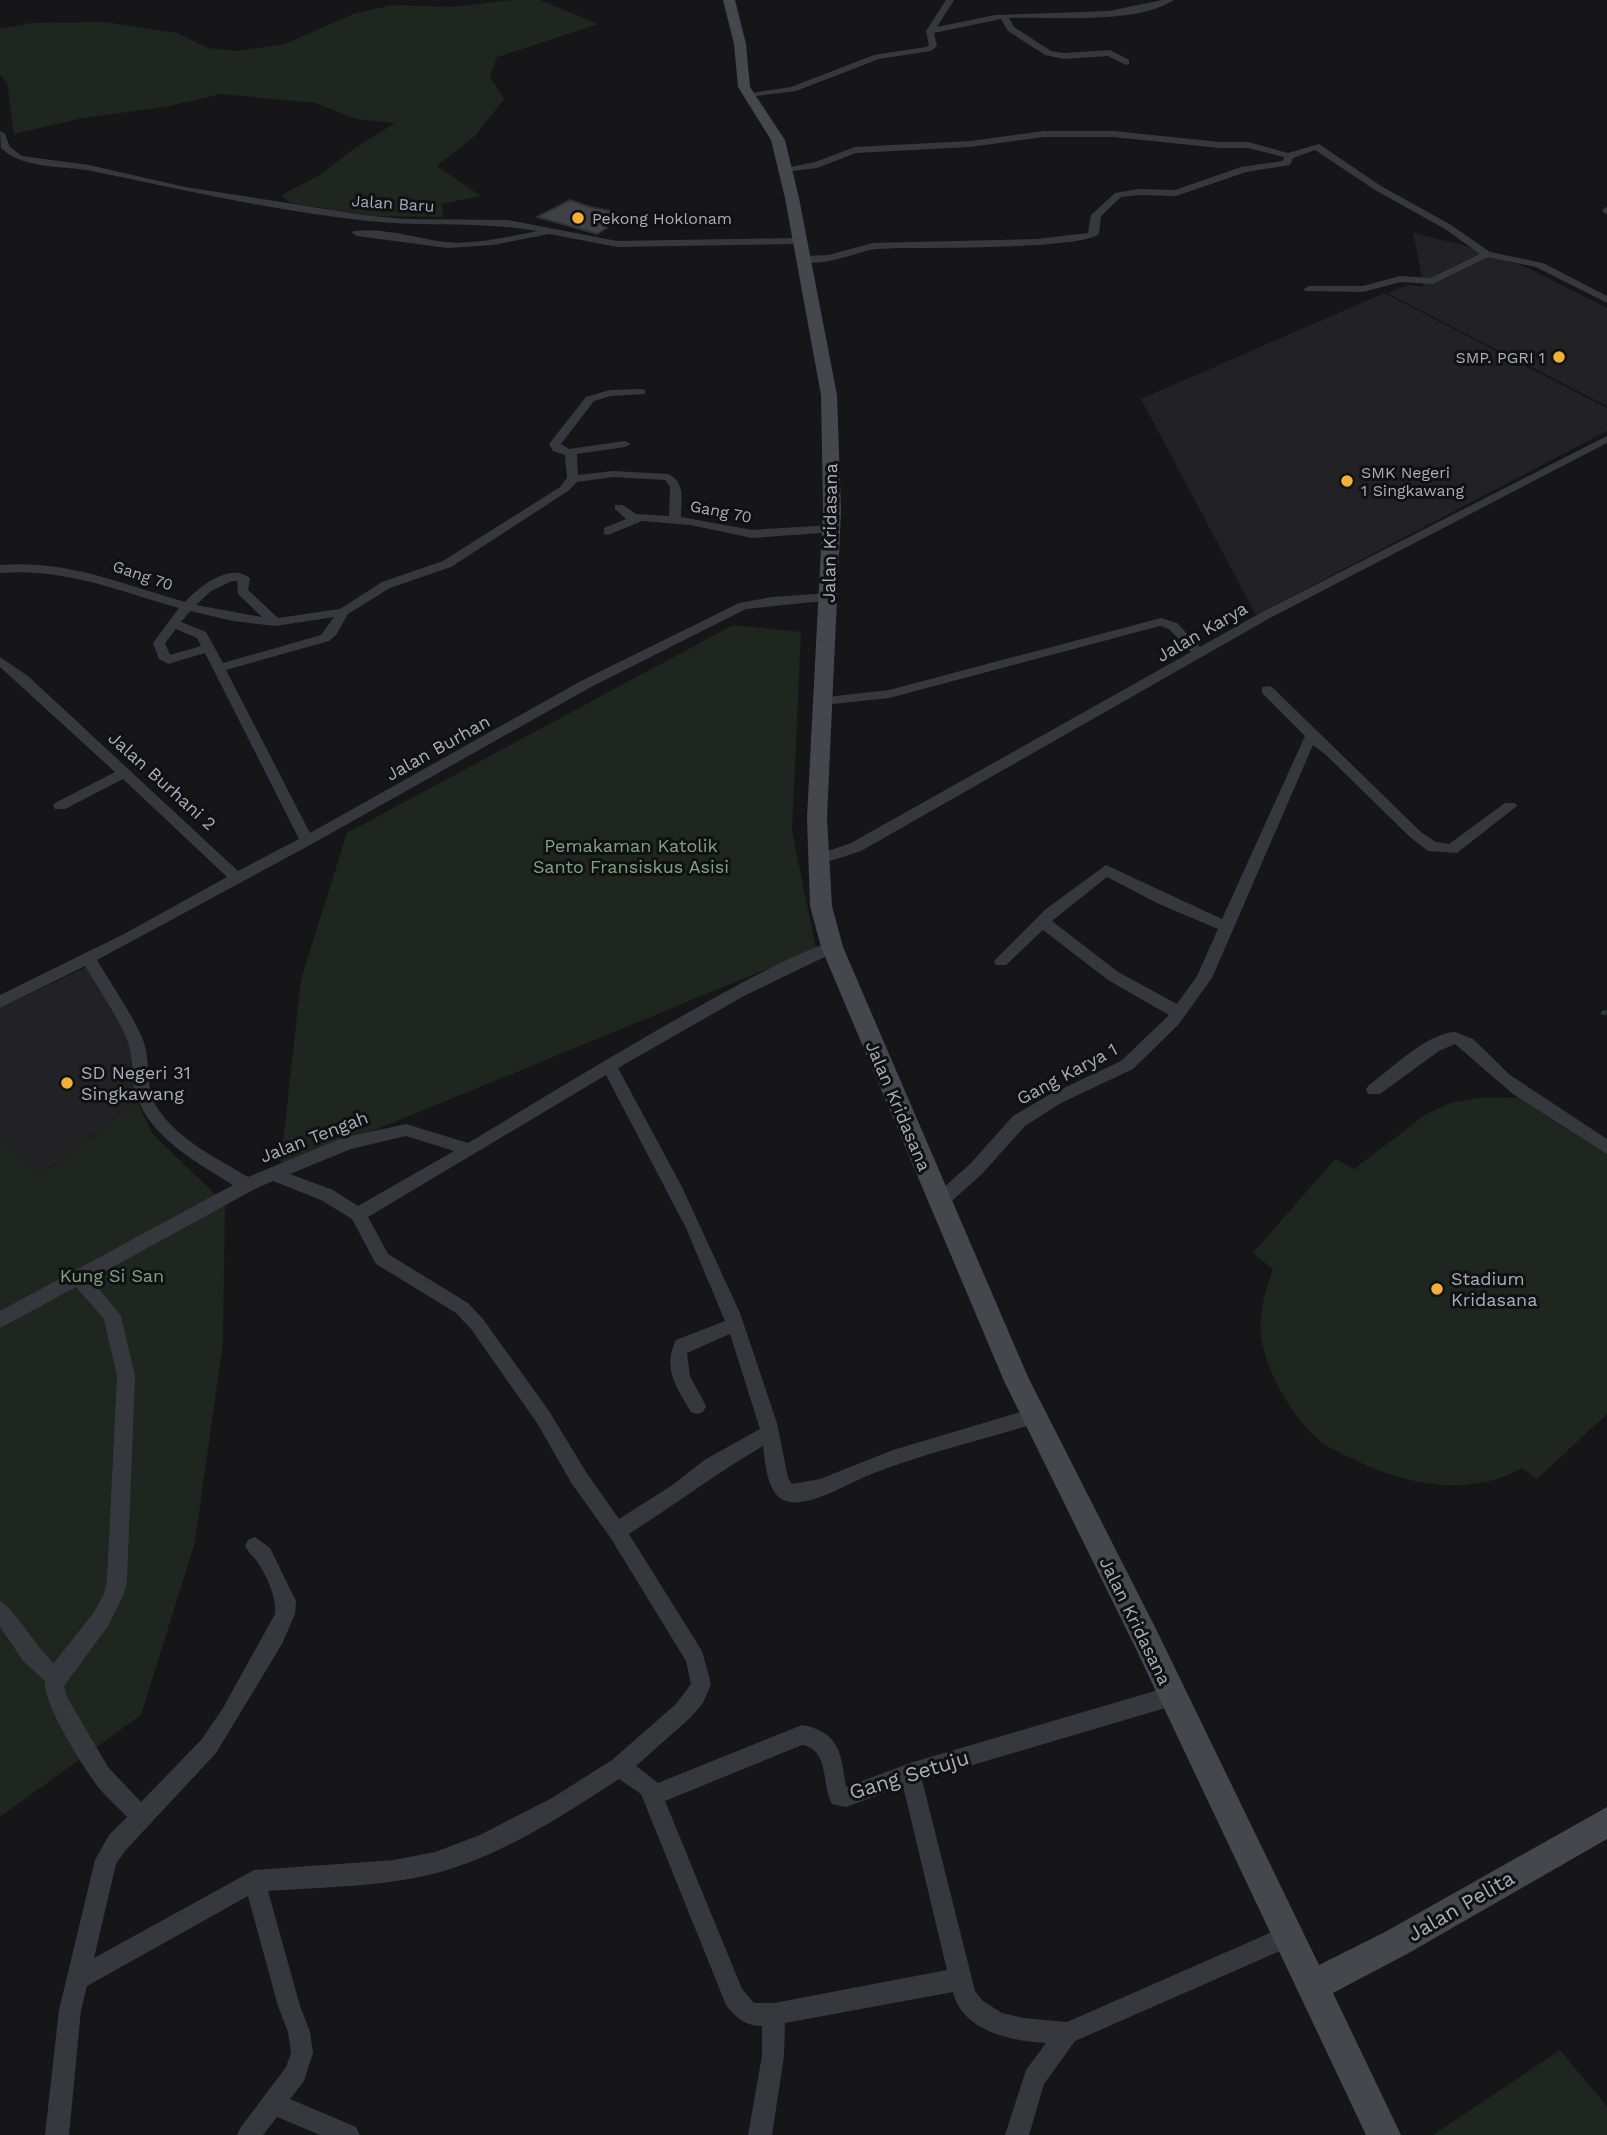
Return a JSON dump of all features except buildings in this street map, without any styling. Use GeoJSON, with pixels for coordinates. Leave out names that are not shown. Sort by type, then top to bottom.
{"type":"FeatureCollection","features":[{"type":"Feature","properties":{"kind":"street","name":"Jalan Kridasana"},"geometry":{"type":"LineString","coordinates":[[729,0],[739,37],[743,80],[748,94],[776,134],[785,169],[829,395],[832,436],[831,529],[817,818],[821,906],[832,947],[939,1202],[1034,1416],[1384,2135]]}},
{"type":"Feature","properties":{"kind":"street"},"geometry":{"type":"LineString","coordinates":[[748,94],[793,89],[877,57],[933,47],[930,31],[950,0]]}},
{"type":"Feature","properties":{"kind":"street"},"geometry":{"type":"LineString","coordinates":[[930,31],[1004,16],[1108,13],[1149,7],[1170,0]]}},
{"type":"Feature","properties":{"kind":"street"},"geometry":{"type":"LineString","coordinates":[[1004,16],[1011,29],[1048,53],[1110,53],[1126,62]]}},
{"type":"Feature","properties":{"kind":"street"},"geometry":{"type":"LineString","coordinates":[[785,169],[817,165],[861,149],[970,144],[1064,133],[1248,145],[1289,156],[1318,147],[1378,188],[1448,227],[1487,254],[1539,265],[1607,300]]}},
{"type":"Feature","properties":{"kind":"street","name":"Jalan Baru"},"geometry":{"type":"LineString","coordinates":[[0,134],[8,151],[19,158],[89,168],[185,190],[382,221],[508,223],[591,241],[801,250],[828,258],[873,246],[1092,235],[1096,215],[1118,195],[1139,192],[1176,193],[1244,169],[1287,163],[1289,156]]}},
{"type":"Feature","properties":{"kind":"street"},"geometry":{"type":"LineString","coordinates":[[357,233],[447,245],[493,242],[554,231]]}},
{"type":"Feature","properties":{"kind":"street"},"geometry":{"type":"LineString","coordinates":[[1308,289],[1363,289],[1390,284],[1400,279],[1433,281],[1487,254]]}},
{"type":"Feature","properties":{"kind":"street"},"geometry":{"type":"LineString","coordinates":[[625,444],[570,452],[557,449],[555,444],[576,420],[586,401],[600,395],[641,392]]}},
{"type":"Feature","properties":{"kind":"street","name":"Jalan Karya"},"geometry":{"type":"LineString","coordinates":[[818,860],[856,847],[1327,583],[1604,443]]}},
{"type":"Feature","properties":{"kind":"street"},"geometry":{"type":"LineString","coordinates":[[570,452],[573,479]]}},
{"type":"Feature","properties":{"kind":"street"},"geometry":{"type":"LineString","coordinates":[[220,668],[325,638],[332,632],[342,612],[395,581],[447,564],[476,543],[545,503],[573,479],[613,474],[668,477],[676,487],[675,519]]}},
{"type":"Feature","properties":{"kind":"street"},"geometry":{"type":"LineString","coordinates":[[608,531],[634,517],[619,507]]}},
{"type":"Feature","properties":{"kind":"street","name":"Gang 70"},"geometry":{"type":"LineString","coordinates":[[634,517],[675,519],[752,534],[831,529]]}},
{"type":"Feature","properties":{"kind":"street","name":"Gang 70"},"geometry":{"type":"LineString","coordinates":[[0,569],[27,568],[94,576],[188,606],[244,619],[275,622],[342,612]]}},
{"type":"Feature","properties":{"kind":"street"},"geometry":{"type":"LineString","coordinates":[[208,648],[165,659],[159,643],[188,606],[219,579],[241,576],[244,578],[242,591],[275,622]]}},
{"type":"Feature","properties":{"kind":"street","name":"Jalan Burhan"},"geometry":{"type":"LineString","coordinates":[[307,841],[586,684],[743,607],[772,601],[829,597]]}},
{"type":"Feature","properties":{"kind":"street"},"geometry":{"type":"LineString","coordinates":[[823,701],[889,694],[1161,622],[1173,626],[1200,654]]}},
{"type":"Feature","properties":{"kind":"street"},"geometry":{"type":"LineString","coordinates":[[0,1002],[307,841],[208,648],[197,632],[174,624]]}},
{"type":"Feature","properties":{"kind":"street","name":"Jalan Burhani 2"},"geometry":{"type":"LineString","coordinates":[[0,661],[23,679],[237,878]]}},
{"type":"Feature","properties":{"kind":"street"},"geometry":{"type":"LineString","coordinates":[[1267,690],[1318,743],[1416,835],[1440,850],[1452,849],[1510,806]]}},
{"type":"Feature","properties":{"kind":"street","name":"Gang Karya 1"},"geometry":{"type":"LineString","coordinates":[[939,1202],[976,1169],[1019,1121],[1055,1099],[1127,1065],[1161,1034],[1179,1013],[1204,978],[1307,742],[1311,740],[1318,743]]}},
{"type":"Feature","properties":{"kind":"street"},"geometry":{"type":"LineString","coordinates":[[60,806],[124,773]]}},
{"type":"Feature","properties":{"kind":"street"},"geometry":{"type":"LineString","coordinates":[[1001,961],[1106,870],[1164,900],[1226,927]]}},
{"type":"Feature","properties":{"kind":"street"},"geometry":{"type":"LineString","coordinates":[[1043,922],[1113,976],[1179,1013]]}},
{"type":"Feature","properties":{"kind":"street"},"geometry":{"type":"LineString","coordinates":[[358,1214],[727,999],[832,947]]}},
{"type":"Feature","properties":{"kind":"street"},"geometry":{"type":"LineString","coordinates":[[88,958],[136,1042],[146,1103],[177,1140],[247,1185]]}},
{"type":"Feature","properties":{"kind":"street"},"geometry":{"type":"LineString","coordinates":[[1374,1090],[1444,1040],[1460,1038],[1504,1079],[1607,1147]]}},
{"type":"Feature","properties":{"kind":"street"},"geometry":{"type":"LineString","coordinates":[[610,1068],[682,1208],[734,1325],[771,1433],[781,1487],[787,1493],[807,1493],[823,1489],[871,1466],[1034,1416]]}},
{"type":"Feature","properties":{"kind":"street","name":"Jalan Tengah"},"geometry":{"type":"LineString","coordinates":[[0,1320],[247,1185],[348,1143],[406,1130],[423,1133],[470,1150]]}},
{"type":"Feature","properties":{"kind":"street"},"geometry":{"type":"LineString","coordinates":[[77,1979],[254,1881],[394,1871],[435,1863],[486,1844],[559,1805],[619,1767],[683,1712],[701,1685],[695,1658],[617,1531],[579,1478],[543,1417],[477,1324],[462,1308],[382,1259],[358,1214],[316,1190],[274,1175]]}},
{"type":"Feature","properties":{"kind":"street"},"geometry":{"type":"LineString","coordinates":[[79,1278],[113,1316],[126,1376],[117,1580],[108,1608],[56,1677],[54,1686],[58,1701],[101,1774],[141,1817]]}},
{"type":"Feature","properties":{"kind":"street"},"geometry":{"type":"LineString","coordinates":[[697,1406],[677,1366],[677,1353],[682,1345],[734,1325]]}},
{"type":"Feature","properties":{"kind":"street"},"geometry":{"type":"LineString","coordinates":[[617,1531],[678,1492],[713,1465],[771,1433]]}},
{"type":"Feature","properties":{"kind":"street"},"geometry":{"type":"LineString","coordinates":[[57,2135],[65,2038],[106,1860],[117,1843],[209,1746],[275,1637],[285,1614],[286,1601],[263,1554],[255,1546]]}},
{"type":"Feature","properties":{"kind":"street"},"geometry":{"type":"LineString","coordinates":[[0,1610],[31,1657],[41,1668],[56,1677]]}},
{"type":"Feature","properties":{"kind":"street","name":"Gang Setuju"},"geometry":{"type":"LineString","coordinates":[[653,1795],[802,1735],[814,1735],[825,1743],[839,1797],[863,1792],[910,1773],[1172,1696]]}},
{"type":"Feature","properties":{"kind":"street"},"geometry":{"type":"LineString","coordinates":[[619,1767],[643,1782],[653,1795],[734,1997],[744,2011],[752,2016],[961,1979]]}},
{"type":"Feature","properties":{"kind":"street"},"geometry":{"type":"LineString","coordinates":[[910,1773],[965,1997],[974,2009],[987,2019],[1006,2028],[1067,2033],[1288,1936]]}},
{"type":"Feature","properties":{"kind":"street","name":"Jalan Pelita"},"geometry":{"type":"LineString","coordinates":[[1312,1986],[1396,1944],[1607,1822]]}},
{"type":"Feature","properties":{"kind":"street"},"geometry":{"type":"LineString","coordinates":[[249,2135],[296,2073],[301,2064],[302,2044],[254,1881]]}},
{"type":"Feature","properties":{"kind":"street"},"geometry":{"type":"LineString","coordinates":[[760,2135],[774,2056],[774,2014]]}},
{"type":"Feature","properties":{"kind":"street"},"geometry":{"type":"LineString","coordinates":[[1017,2135],[1034,2078],[1067,2033]]}},
{"type":"Feature","properties":{"kind":"street"},"geometry":{"type":"LineString","coordinates":[[272,2103],[348,2135]]}},
{"type":"Feature","properties":{"kind":"shaded area","name":"SMP. PGRI 1"},"geometry":{"type":"Polygon","coordinates":[[[1413,233],[1463,245],[1530,269],[1607,308],[1607,406],[1387,293],[1409,285],[1424,287],[1413,233]]]}},
{"type":"Feature","properties":{"kind":"shaded area","name":"SMK Negeri 1 Singkawang"},"geometry":{"type":"Polygon","coordinates":[[[1384,293],[1607,408],[1607,431],[1256,615],[1141,399],[1384,293]]]}},
{"type":"Feature","properties":{"kind":"shaded area","name":"SD Negeri 31 Singkawang"},"geometry":{"type":"Polygon","coordinates":[[[86,967],[136,1042],[130,1064],[137,1102],[40,1175],[0,1136],[0,1008],[86,967]]]}},
{"type":"Feature","properties":{"kind":"green space"},"geometry":{"type":"Polygon","coordinates":[[[512,0],[540,0],[598,24],[497,57],[490,77],[504,99],[475,136],[437,166],[481,196],[442,204],[443,217],[373,216],[290,203],[282,195],[320,175],[352,150],[395,123],[357,119],[315,103],[221,94],[165,107],[83,118],[14,134],[7,83],[0,75],[0,29],[31,23],[104,22],[177,33],[208,48],[237,51],[285,44],[353,14],[391,5],[453,7],[512,0]]]}},
{"type":"Feature","properties":{"kind":"green space","name":"Pemakaman Katolik Santo Fransiskus Asisi"},"geometry":{"type":"Polygon","coordinates":[[[733,625],[801,632],[792,831],[816,949],[280,1169],[301,979],[347,833],[733,625]]]}},
{"type":"Feature","properties":{"kind":"green space","name":"Stadium Kridasana"},"geometry":{"type":"Polygon","coordinates":[[[1484,1097],[1526,1098],[1607,1151],[1607,1414],[1537,1479],[1522,1468],[1501,1478],[1480,1483],[1458,1485],[1413,1481],[1369,1466],[1324,1444],[1292,1409],[1276,1383],[1262,1342],[1261,1314],[1273,1269],[1253,1253],[1335,1159],[1354,1169],[1425,1115],[1450,1103],[1484,1097]]]}},
{"type":"Feature","properties":{"kind":"green space","name":"Kung Si San"},"geometry":{"type":"Polygon","coordinates":[[[137,1102],[153,1134],[225,1204],[223,1342],[195,1542],[141,1715],[0,1817],[0,1136],[41,1175],[137,1102]]]}},
{"type":"Feature","properties":{"kind":"green space"},"geometry":{"type":"Polygon","coordinates":[[[1560,2050],[1607,2106],[1607,2135],[1433,2135],[1560,2050]]]}},
{"type":"Feature","properties":{"kind":"waterway"},"geometry":{"type":"LineString","coordinates":[[1603,1013],[1607,1012]]}},
{"type":"Feature","properties":{"kind":"place","name":"Pekong Hoklonam"},"geometry":{"type":"Point","coordinates":[578,218]}},
{"type":"Feature","properties":{"kind":"place","name":"SMP. PGRI 1"},"geometry":{"type":"Point","coordinates":[1559,357]}},
{"type":"Feature","properties":{"kind":"place","name":"SMK Negeri 1 Singkawang"},"geometry":{"type":"Point","coordinates":[1347,481]}},
{"type":"Feature","properties":{"kind":"place","name":"SD Negeri 31 Singkawang"},"geometry":{"type":"Point","coordinates":[67,1083]}},
{"type":"Feature","properties":{"kind":"place","name":"Stadium Kridasana"},"geometry":{"type":"Point","coordinates":[1437,1289]}}]}
